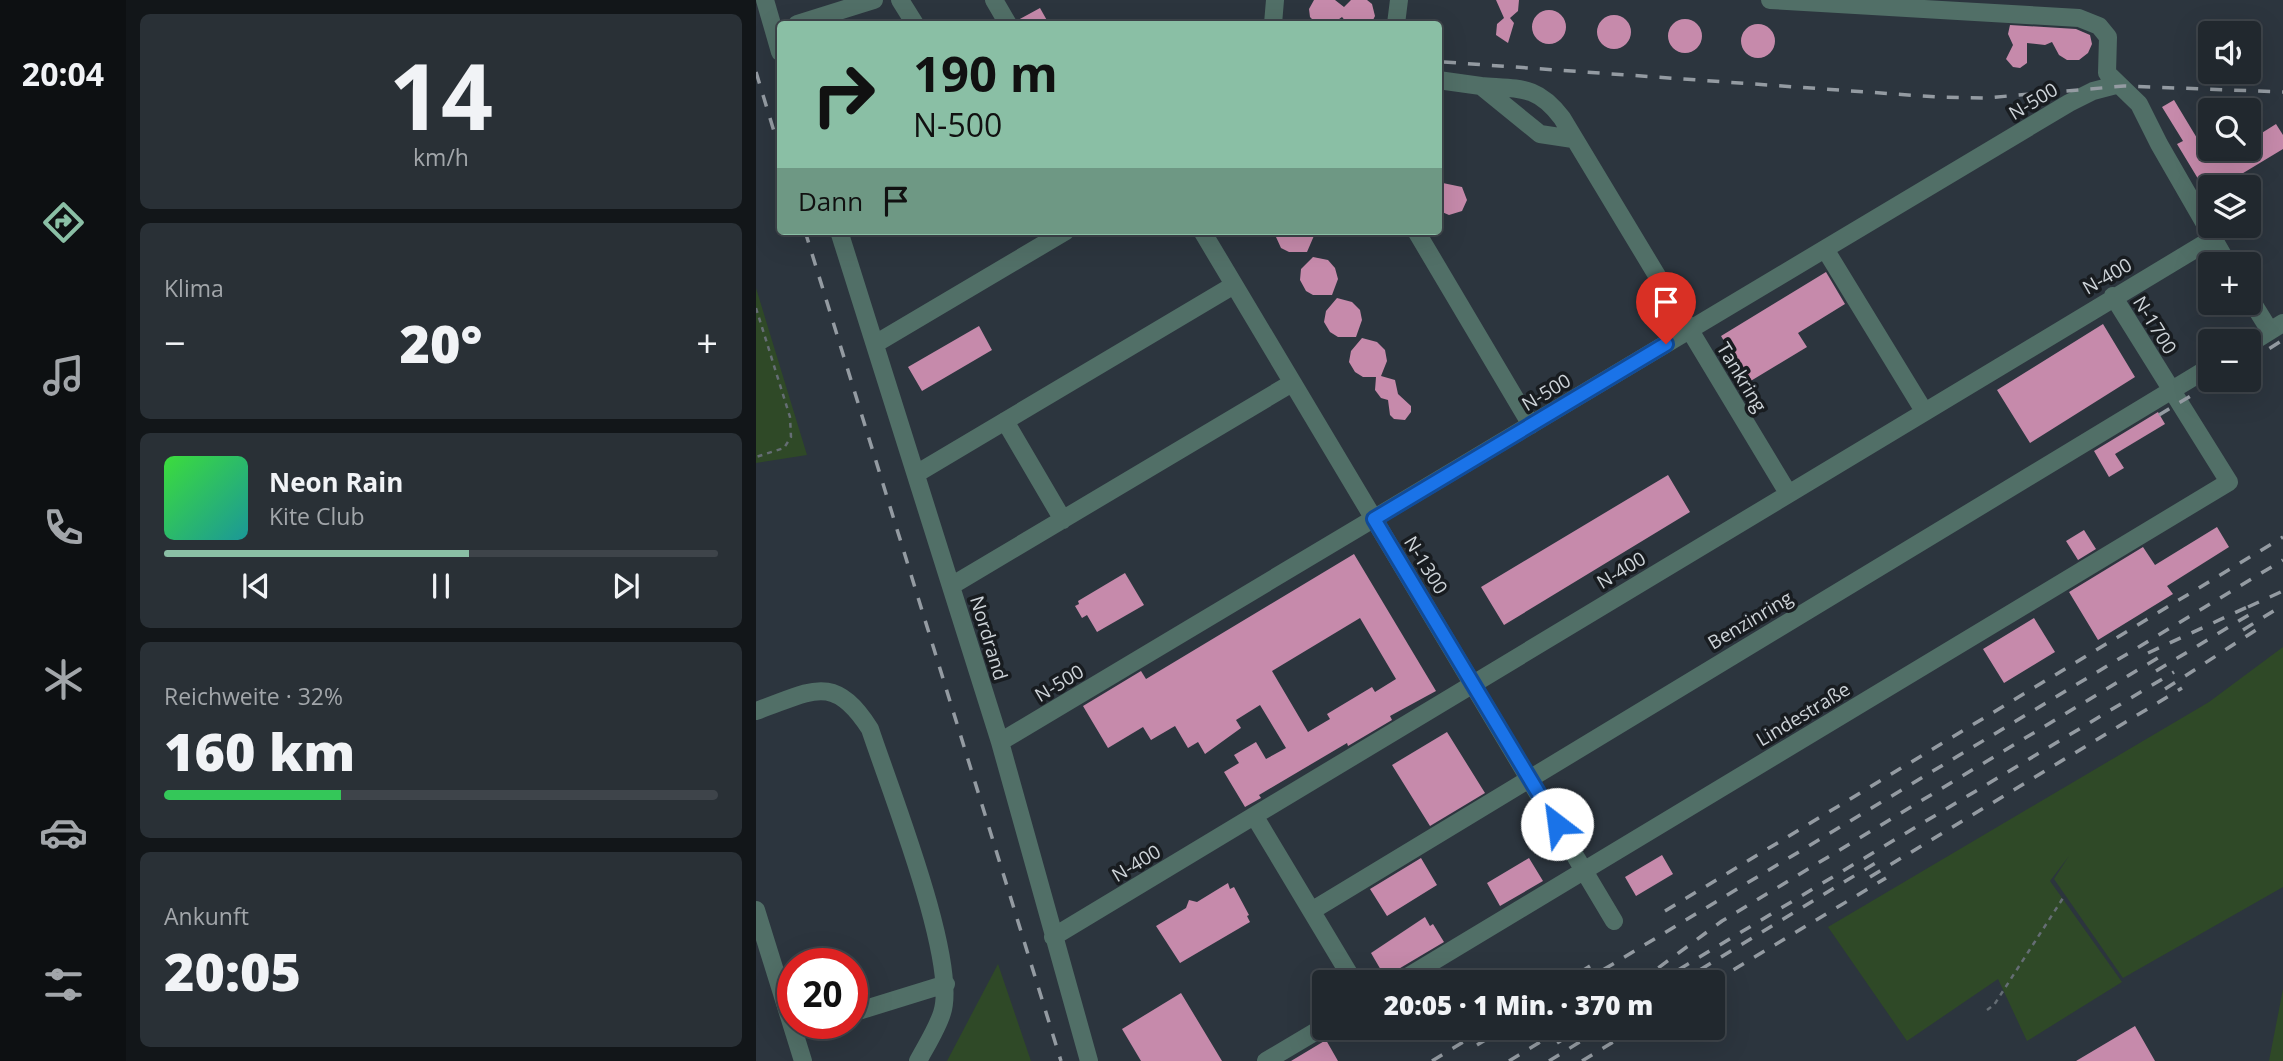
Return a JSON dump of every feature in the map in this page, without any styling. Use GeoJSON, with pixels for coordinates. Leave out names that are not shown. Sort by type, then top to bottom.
{"type":"FeatureCollection","features":[{"type":"Feature","properties":{"kind":"lane"},"geometry":{"type":"LineString","coordinates":[[765,0],[777,31]]}},
{"type":"Feature","properties":{"kind":"lane"},"geometry":{"type":"LineString","coordinates":[[807,21],[874,0]]}},
{"type":"Feature","properties":{"kind":"lane"},"geometry":{"type":"LineString","coordinates":[[900,0],[913,21]]}},
{"type":"Feature","properties":{"kind":"lane"},"geometry":{"type":"LineString","coordinates":[[994,0],[1006,21]]}},
{"type":"Feature","properties":{"kind":"lane"},"geometry":{"type":"LineString","coordinates":[[1273,21],[1275,0]]}},
{"type":"Feature","properties":{"kind":"lane"},"geometry":{"type":"LineString","coordinates":[[1396,21],[1399,0]]}},
{"type":"Feature","properties":{"kind":"lane"},"geometry":{"type":"LineString","coordinates":[[1770,0],[2079,18],[2099,26],[2108,37],[2107,74],[2139,104],[2220,252]]}},
{"type":"Feature","properties":{"kind":"lane","name":"Tankring"},"geometry":{"type":"LineString","coordinates":[[1442,81],[1532,90],[1549,100],[1788,493]]}},
{"type":"Feature","properties":{"kind":"lane","name":"N-500"},"geometry":{"type":"LineString","coordinates":[[1000,743],[2069,103],[2093,91],[2116,85]]}},
{"type":"Feature","properties":{"kind":"lane"},"geometry":{"type":"LineString","coordinates":[[1481,86],[1540,134],[1573,139]]}},
{"type":"Feature","properties":{"kind":"lane","name":"Nordrand"},"geometry":{"type":"LineString","coordinates":[[840,235],[1000,743],[1089,1061]]}},
{"type":"Feature","properties":{"kind":"lane","name":"N-1300"},"geometry":{"type":"LineString","coordinates":[[1204,235],[1614,921]]}},
{"type":"Feature","properties":{"kind":"lane"},"geometry":{"type":"LineString","coordinates":[[1418,235],[1531,425]]}},
{"type":"Feature","properties":{"kind":"lane"},"geometry":{"type":"LineString","coordinates":[[875,344],[1040,238]]}},
{"type":"Feature","properties":{"kind":"lane","name":"N-400"},"geometry":{"type":"LineString","coordinates":[[1053,937],[2113,296],[2212,239]]}},
{"type":"Feature","properties":{"kind":"lane"},"geometry":{"type":"LineString","coordinates":[[1825,249],[1924,411]]}},
{"type":"Feature","properties":{"kind":"lane"},"geometry":{"type":"LineString","coordinates":[[916,474],[1234,285]]}},
{"type":"Feature","properties":{"kind":"lane","name":"N-1700"},"geometry":{"type":"LineString","coordinates":[[2113,296],[2229,482]]}},
{"type":"Feature","properties":{"kind":"lane"},"geometry":{"type":"LineString","coordinates":[[2261,310],[2277,327],[2261,337]]}},
{"type":"Feature","properties":{"kind":"lane","name":"Benzinring"},"geometry":{"type":"LineString","coordinates":[[1313,910],[2198,375]]}},
{"type":"Feature","properties":{"kind":"lane"},"geometry":{"type":"LineString","coordinates":[[951,586],[1292,383]]}},
{"type":"Feature","properties":{"kind":"lane"},"geometry":{"type":"LineString","coordinates":[[1005,421],[1063,520]]}},
{"type":"Feature","properties":{"kind":"lane","name":"Lindestraße"},"geometry":{"type":"LineString","coordinates":[[1418,970],[2229,482]]}},
{"type":"Feature","properties":{"kind":"lane"},"geometry":{"type":"LineString","coordinates":[[756,711],[815,690],[838,692],[855,705],[870,729],[940,946],[946,984],[942,1013],[918,1061]]}},
{"type":"Feature","properties":{"kind":"lane"},"geometry":{"type":"LineString","coordinates":[[1255,817],[1347,970]]}},
{"type":"Feature","properties":{"kind":"lane"},"geometry":{"type":"LineString","coordinates":[[756,910],[777,976]]}},
{"type":"Feature","properties":{"kind":"lane"},"geometry":{"type":"LineString","coordinates":[[868,1008],[946,984]]}},
{"type":"Feature","properties":{"kind":"lane"},"geometry":{"type":"LineString","coordinates":[[1266,1061],[1312,1034]]}},
{"type":"Feature","properties":{"kind":"lane"},"geometry":{"type":"LineString","coordinates":[[797,1039],[803,1061]]}},
{"type":"Feature","properties":{"kind":"path"},"geometry":{"type":"LineString","coordinates":[[756,308],[790,417],[791,437],[784,448],[756,457]]}},
{"type":"Feature","properties":{"kind":"path"},"geometry":{"type":"LineString","coordinates":[[1987,1010],[1994,1005],[2066,895]]}},
{"type":"Feature","properties":{"kind":"green space"},"geometry":{"type":"Polygon","coordinates":[[[756,288],[807,455],[756,463],[756,288]]]}},
{"type":"Feature","properties":{"kind":"green space"},"geometry":{"type":"Polygon","coordinates":[[[2283,647],[2283,887],[2123,978],[2054,879],[2069,856],[2050,881],[2122,982],[2027,1041],[1998,979],[1907,1041],[1828,927],[2209,702],[2283,647]]]}},
{"type":"Feature","properties":{"kind":"green space"},"geometry":{"type":"Polygon","coordinates":[[[998,964],[1031,1061],[947,1061],[998,964]]]}},
{"type":"Feature","properties":{"kind":"green space"},"geometry":{"type":"Polygon","coordinates":[[[2283,989],[2283,1061],[2269,1061],[2283,989]]]}},
{"type":"Feature","properties":{"kind":"building"},"geometry":{"type":"Polygon","coordinates":[[[1314,0],[1335,0],[1344,7],[1351,0],[1367,0],[1372,4],[1375,16],[1372,21],[1345,21],[1342,17],[1336,21],[1314,21],[1310,17],[1309,9],[1314,0]]]}},
{"type":"Feature","properties":{"kind":"building"},"geometry":{"type":"Polygon","coordinates":[[[1496,0],[1519,0],[1518,11],[1510,18],[1514,23],[1508,43],[1496,35],[1497,24],[1504,18],[1496,0]]]}},
{"type":"Feature","properties":{"kind":"building"},"geometry":{"type":"Polygon","coordinates":[[[1040,8],[1047,21],[1018,21],[1040,8]]]}},
{"type":"Feature","properties":{"kind":"building"},"geometry":{"type":"Polygon","coordinates":[[[1549,10],[1561,15],[1566,27],[1561,39],[1549,44],[1537,39],[1532,27],[1537,15],[1549,10]]]}},
{"type":"Feature","properties":{"kind":"building"},"geometry":{"type":"Polygon","coordinates":[[[1614,15],[1626,20],[1631,32],[1626,44],[1614,49],[1602,44],[1597,32],[1602,20],[1614,15]]]}},
{"type":"Feature","properties":{"kind":"building"},"geometry":{"type":"Polygon","coordinates":[[[1685,19],[1697,24],[1702,36],[1697,48],[1685,53],[1673,48],[1668,36],[1673,24],[1685,19]]]}},
{"type":"Feature","properties":{"kind":"building"},"geometry":{"type":"Polygon","coordinates":[[[1758,24],[1770,29],[1775,41],[1770,53],[1758,58],[1746,53],[1741,41],[1746,29],[1758,24]]]}},
{"type":"Feature","properties":{"kind":"building"},"geometry":{"type":"Polygon","coordinates":[[[2010,25],[2076,29],[2090,35],[2092,44],[2088,53],[2079,60],[2067,60],[2059,55],[2052,42],[2045,45],[2027,43],[2027,63],[2020,68],[2013,67],[2006,59],[2013,45],[2008,34],[2010,25]]]}},
{"type":"Feature","properties":{"kind":"building"},"geometry":{"type":"Polygon","coordinates":[[[2174,100],[2198,140],[2198,161],[2261,161],[2261,133],[2276,124],[2283,135],[2283,149],[2240,175],[2198,175],[2198,179],[2177,144],[2183,141],[2162,107],[2174,100]]]}},
{"type":"Feature","properties":{"kind":"building"},"geometry":{"type":"Polygon","coordinates":[[[1442,183],[1462,187],[1467,200],[1462,211],[1449,215],[1442,212],[1442,183]]]}},
{"type":"Feature","properties":{"kind":"building"},"geometry":{"type":"Polygon","coordinates":[[[1314,235],[1307,252],[1289,252],[1281,248],[1276,237],[1314,235]]]}},
{"type":"Feature","properties":{"kind":"building"},"geometry":{"type":"Polygon","coordinates":[[[1313,257],[1328,260],[1335,268],[1338,279],[1332,295],[1313,295],[1306,291],[1300,280],[1301,269],[1313,257]]]}},
{"type":"Feature","properties":{"kind":"building"},"geometry":{"type":"Polygon","coordinates":[[[1826,272],[1845,304],[1798,333],[1807,347],[1749,382],[1721,336],[1826,272]]]}},
{"type":"Feature","properties":{"kind":"building"},"geometry":{"type":"Polygon","coordinates":[[[1337,298],[1352,302],[1360,310],[1362,320],[1356,337],[1338,337],[1330,332],[1324,322],[1326,311],[1337,298]]]}},
{"type":"Feature","properties":{"kind":"building"},"geometry":{"type":"Polygon","coordinates":[[[2103,324],[2135,377],[2030,443],[1997,390],[2103,324]]]}},
{"type":"Feature","properties":{"kind":"building"},"geometry":{"type":"Polygon","coordinates":[[[979,326],[992,350],[922,391],[908,367],[979,326]]]}},
{"type":"Feature","properties":{"kind":"building"},"geometry":{"type":"Polygon","coordinates":[[[1362,338],[1377,342],[1385,350],[1387,361],[1381,376],[1395,380],[1398,394],[1411,406],[1411,412],[1405,420],[1394,419],[1390,415],[1388,400],[1381,398],[1375,390],[1376,377],[1363,377],[1355,372],[1349,362],[1351,351],[1362,338]]]}},
{"type":"Feature","properties":{"kind":"building"},"geometry":{"type":"Polygon","coordinates":[[[2158,412],[2165,424],[2115,454],[2124,468],[2109,477],[2094,451],[2158,412]]]}},
{"type":"Feature","properties":{"kind":"building"},"geometry":{"type":"Polygon","coordinates":[[[1668,475],[1690,512],[1504,625],[1481,587],[1668,475]]]}},
{"type":"Feature","properties":{"kind":"building"},"geometry":{"type":"Polygon","coordinates":[[[2217,527],[2229,547],[2167,586],[2173,594],[2098,640],[2069,592],[2143,547],[2155,565],[2217,527]]]}},
{"type":"Feature","properties":{"kind":"building"},"geometry":{"type":"Polygon","coordinates":[[[2084,530],[2096,549],[2078,560],[2066,541],[2084,530]]]}},
{"type":"Feature","properties":{"kind":"building"},"geometry":{"type":"Polygon","coordinates":[[[1354,554],[1436,691],[1390,716],[1392,720],[1348,746],[1347,743],[1259,795],[1261,798],[1245,807],[1224,772],[1239,763],[1234,755],[1256,742],[1266,759],[1286,748],[1260,705],[1236,720],[1241,728],[1205,754],[1198,742],[1188,748],[1175,726],[1151,740],[1143,727],[1108,748],[1083,706],[1141,671],[1146,679],[1354,554]],[[1360,618],[1272,671],[1308,732],[1330,719],[1327,714],[1372,687],[1375,692],[1396,679],[1360,618]]]}},
{"type":"Feature","properties":{"kind":"building"},"geometry":{"type":"Polygon","coordinates":[[[1125,573],[1144,605],[1097,632],[1087,615],[1082,618],[1075,606],[1079,604],[1078,601],[1125,573]]]}},
{"type":"Feature","properties":{"kind":"building"},"geometry":{"type":"Polygon","coordinates":[[[2034,618],[2055,652],[2004,683],[1983,649],[2034,618]]]}},
{"type":"Feature","properties":{"kind":"building"},"geometry":{"type":"Polygon","coordinates":[[[1447,732],[1485,793],[1430,826],[1392,765],[1447,732]]]}},
{"type":"Feature","properties":{"kind":"building"},"geometry":{"type":"Polygon","coordinates":[[[1662,855],[1673,874],[1636,896],[1625,877],[1662,855]]]}},
{"type":"Feature","properties":{"kind":"building"},"geometry":{"type":"Polygon","coordinates":[[[1421,858],[1437,885],[1387,916],[1370,889],[1421,858]]]}},
{"type":"Feature","properties":{"kind":"building"},"geometry":{"type":"Polygon","coordinates":[[[1529,858],[1543,881],[1500,906],[1487,883],[1529,858]]]}},
{"type":"Feature","properties":{"kind":"building"},"geometry":{"type":"Polygon","coordinates":[[[1228,883],[1230,889],[1234,887],[1250,922],[1180,963],[1156,926],[1186,908],[1189,900],[1197,902],[1228,883]]]}},
{"type":"Feature","properties":{"kind":"building"},"geometry":{"type":"Polygon","coordinates":[[[1425,917],[1430,926],[1433,924],[1444,942],[1397,970],[1381,970],[1371,953],[1425,917]]]}},
{"type":"Feature","properties":{"kind":"building"},"geometry":{"type":"Polygon","coordinates":[[[1181,993],[1222,1061],[1141,1061],[1122,1029],[1181,993]]]}},
{"type":"Feature","properties":{"kind":"building"},"geometry":{"type":"Polygon","coordinates":[[[2135,1026],[2155,1061],[2076,1061],[2135,1026]]]}},
{"type":"Feature","properties":{"kind":"building"},"geometry":{"type":"Polygon","coordinates":[[[1326,1040],[1338,1061],[1291,1061],[1326,1040]]]}},
{"type":"Feature","properties":{"kind":"railway"},"geometry":{"type":"LineString","coordinates":[[1444,62],[1937,97],[1985,98],[2124,86],[2283,92]]}},
{"type":"Feature","properties":{"kind":"railway"},"geometry":{"type":"LineString","coordinates":[[756,72],[777,141]]}},
{"type":"Feature","properties":{"kind":"railway"},"geometry":{"type":"LineString","coordinates":[[806,235],[1061,1061]]}},
{"type":"Feature","properties":{"kind":"railway"},"geometry":{"type":"LineString","coordinates":[[2261,354],[2283,340]]}},
{"type":"Feature","properties":{"kind":"railway"},"geometry":{"type":"LineString","coordinates":[[2159,415],[2198,391]]}},
{"type":"Feature","properties":{"kind":"railway"},"geometry":{"type":"LineString","coordinates":[[1665,911],[2283,537]]}},
{"type":"Feature","properties":{"kind":"railway"},"geometry":{"type":"LineString","coordinates":[[1603,970],[2283,560]]}},
{"type":"Feature","properties":{"kind":"railway"},"geometry":{"type":"LineString","coordinates":[[2248,607],[2283,591]]}},
{"type":"Feature","properties":{"kind":"railway"},"geometry":{"type":"LineString","coordinates":[[2148,653],[2256,603]]}},
{"type":"Feature","properties":{"kind":"railway"},"geometry":{"type":"LineString","coordinates":[[2243,630],[2283,605]]}},
{"type":"Feature","properties":{"kind":"railway"},"geometry":{"type":"LineString","coordinates":[[2156,671],[2252,613]]}},
{"type":"Feature","properties":{"kind":"railway"},"geometry":{"type":"LineString","coordinates":[[2165,689],[2256,630]]}},
{"type":"Feature","properties":{"kind":"railway"},"geometry":{"type":"LineString","coordinates":[[1655,970],[1722,921],[2166,653]]}},
{"type":"Feature","properties":{"kind":"railway"},"geometry":{"type":"LineString","coordinates":[[1678,970],[2174,672]]}},
{"type":"Feature","properties":{"kind":"railway"},"geometry":{"type":"LineString","coordinates":[[1870,877],[2182,688]]}},
{"type":"Feature","properties":{"kind":"railway"},"geometry":{"type":"LineString","coordinates":[[1700,970],[1877,862]]}},
{"type":"Feature","properties":{"kind":"railway"},"geometry":{"type":"LineString","coordinates":[[1725,975],[1886,878]]}},
{"type":"Feature","properties":{"kind":"railway"},"geometry":{"type":"LineString","coordinates":[[1584,970],[1590,966]]}},
{"type":"Feature","properties":{"kind":"railway"},"geometry":{"type":"LineString","coordinates":[[1432,1061],[1467,1040]]}},
{"type":"Feature","properties":{"kind":"railway"},"geometry":{"type":"LineString","coordinates":[[1477,1045],[1485,1040]]}},
{"type":"Feature","properties":{"kind":"railway"},"geometry":{"type":"LineString","coordinates":[[1509,1061],[1544,1040]]}},
{"type":"Feature","properties":{"kind":"railway"},"geometry":{"type":"LineString","coordinates":[[1557,1043],[1562,1040]]}},
{"type":"Feature","properties":{"kind":"railway"},"geometry":{"type":"LineString","coordinates":[[1549,1061],[1583,1040]]}},
{"type":"Feature","properties":{"kind":"railway"},"geometry":{"type":"LineString","coordinates":[[1582,1061],[1617,1040]]}},
{"type":"Feature","properties":{"kind":"route"},"geometry":{"type":"LineString","coordinates":[[1557,824],[1374,519],[1666,344]]}}]}
